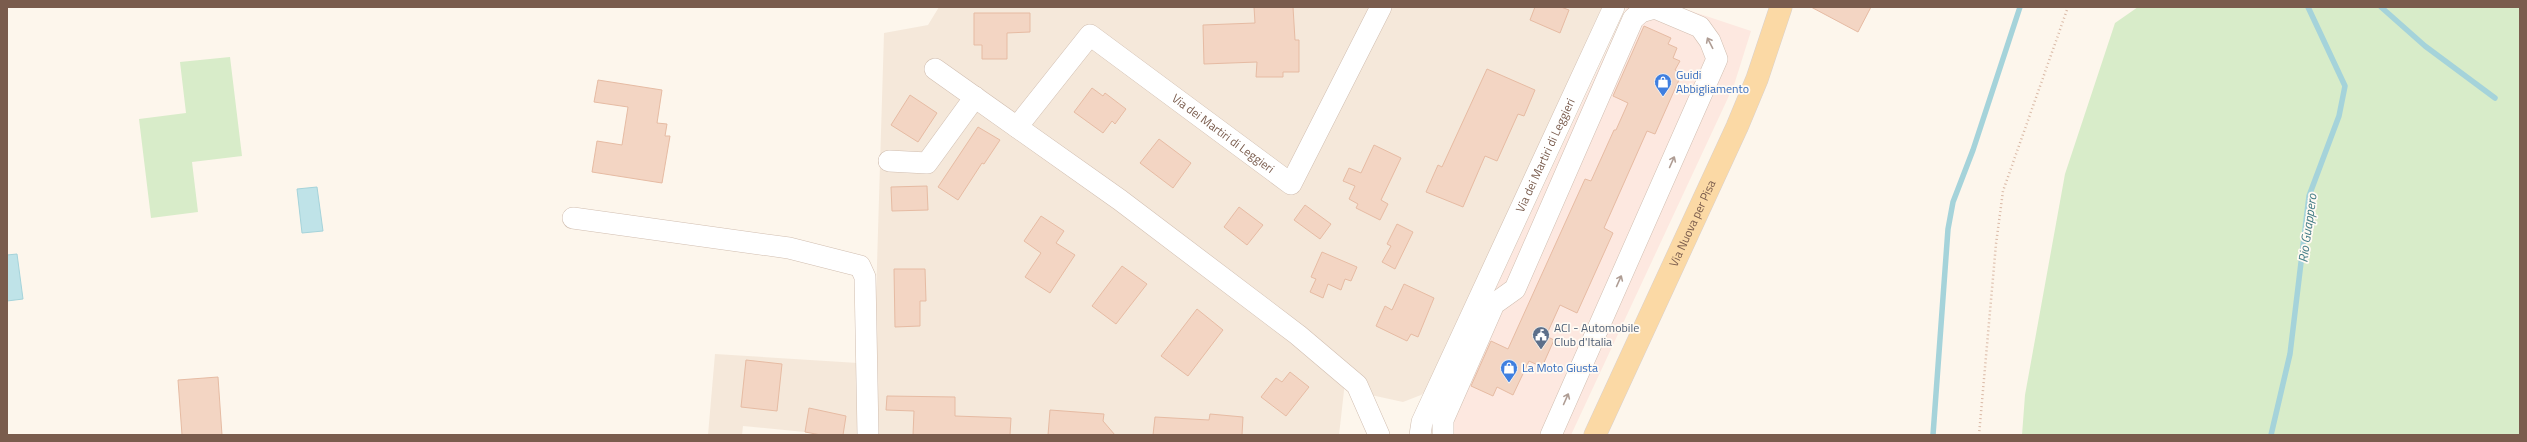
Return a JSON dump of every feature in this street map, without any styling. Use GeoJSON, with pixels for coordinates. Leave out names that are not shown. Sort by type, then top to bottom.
{"type":"FeatureCollection","features":[{"type":"Feature","properties":{"kind":"main road","name":"Via Nuova per Pisa"},"geometry":{"type":"LineString","coordinates":[[1594,435],[1737,127],[1757,79],[1781,7]]}},
{"type":"Feature","properties":{"kind":"street","name":"Via dei Martiri di Leggieri"},"geometry":{"type":"LineString","coordinates":[[1017,127],[1090,35],[1291,184],[1380,7]]}},
{"type":"Feature","properties":{"kind":"street","name":"Via dei Martiri di Leggieri"},"geometry":{"type":"LineString","coordinates":[[1420,435],[1422,422],[1614,7]]}},
{"type":"Feature","properties":{"kind":"street"},"geometry":{"type":"LineString","coordinates":[[1443,435],[1443,420],[1494,304],[1515,289],[1633,19],[1641,12],[1655,8],[1700,27],[1710,41],[1717,59],[1551,435]]}},
{"type":"Feature","properties":{"kind":"street"},"geometry":{"type":"LineString","coordinates":[[935,70],[1120,200],[1298,334],[1357,385],[1379,435]]}},
{"type":"Feature","properties":{"kind":"street"},"geometry":{"type":"LineString","coordinates":[[889,161],[927,163],[975,98]]}},
{"type":"Feature","properties":{"kind":"street"},"geometry":{"type":"LineString","coordinates":[[573,218],[789,248],[860,266],[865,277],[868,435]]}},
{"type":"Feature","properties":{"kind":"path"},"geometry":{"type":"LineString","coordinates":[[1979,435],[1996,244],[2003,191],[2068,7]]}},
{"type":"Feature","properties":{"kind":"shaded area"},"geometry":{"type":"Polygon","coordinates":[[[939,7],[1602,7],[1431,386],[1421,395],[1403,402],[1371,395],[1346,373],[1339,435],[835,435],[743,426],[742,435],[708,435],[715,354],[874,364],[884,33],[928,25],[939,7]]]}},
{"type":"Feature","properties":{"kind":"shaded area"},"geometry":{"type":"Polygon","coordinates":[[[1627,7],[1679,7],[1751,31],[1734,85],[1571,435],[1434,435],[1434,421],[1627,7]]]}},
{"type":"Feature","properties":{"kind":"green space"},"geometry":{"type":"Polygon","coordinates":[[[2138,7],[2520,7],[2520,435],[2022,435],[2025,395],[2065,174],[2115,23],[2138,7]]]}},
{"type":"Feature","properties":{"kind":"green space"},"geometry":{"type":"Polygon","coordinates":[[[230,57],[242,156],[192,162],[198,212],[151,218],[139,119],[186,113],[180,62],[230,57]]]}},
{"type":"Feature","properties":{"kind":"water"},"geometry":{"type":"Polygon","coordinates":[[[317,187],[323,231],[302,233],[297,189],[317,187]]]}},
{"type":"Feature","properties":{"kind":"water"},"geometry":{"type":"Polygon","coordinates":[[[17,254],[23,299],[7,301],[7,255],[17,254]]]}},
{"type":"Feature","properties":{"kind":"building"},"geometry":{"type":"Polygon","coordinates":[[[1254,7],[1293,7],[1295,40],[1299,40],[1299,72],[1283,72],[1283,77],[1256,77],[1257,62],[1204,64],[1203,25],[1255,23],[1254,7]]]}},
{"type":"Feature","properties":{"kind":"building"},"geometry":{"type":"Polygon","coordinates":[[[1535,7],[1561,7],[1569,10],[1560,33],[1530,20],[1535,7]]]}},
{"type":"Feature","properties":{"kind":"building"},"geometry":{"type":"Polygon","coordinates":[[[1811,7],[1871,7],[1858,32],[1811,7]]]}},
{"type":"Feature","properties":{"kind":"building"},"geometry":{"type":"Polygon","coordinates":[[[974,13],[1030,13],[1030,32],[1007,33],[1007,59],[982,59],[982,45],[974,45],[974,13]]]}},
{"type":"Feature","properties":{"kind":"building"},"geometry":{"type":"Polygon","coordinates":[[[1644,26],[1671,38],[1668,44],[1677,48],[1673,58],[1680,61],[1675,70],[1682,73],[1655,134],[1647,131],[1604,228],[1613,233],[1577,313],[1560,305],[1546,336],[1554,340],[1542,367],[1529,361],[1513,395],[1497,387],[1493,396],[1471,386],[1491,341],[1508,349],[1585,179],[1591,181],[1614,130],[1616,130],[1628,103],[1613,96],[1644,26]]]}},
{"type":"Feature","properties":{"kind":"building"},"geometry":{"type":"Polygon","coordinates":[[[1487,69],[1535,90],[1524,116],[1518,114],[1497,161],[1485,156],[1463,207],[1426,192],[1438,165],[1442,167],[1487,69]]]}},
{"type":"Feature","properties":{"kind":"building"},"geometry":{"type":"Polygon","coordinates":[[[598,80],[662,90],[657,123],[667,124],[665,136],[670,136],[662,183],[592,172],[597,141],[622,145],[628,107],[594,102],[598,80]]]}},
{"type":"Feature","properties":{"kind":"building"},"geometry":{"type":"Polygon","coordinates":[[[1092,88],[1103,96],[1105,93],[1126,109],[1115,124],[1112,121],[1103,133],[1074,112],[1092,88]]]}},
{"type":"Feature","properties":{"kind":"building"},"geometry":{"type":"Polygon","coordinates":[[[910,95],[937,113],[918,142],[891,125],[910,95]]]}},
{"type":"Feature","properties":{"kind":"building"},"geometry":{"type":"Polygon","coordinates":[[[978,127],[1000,140],[984,164],[982,163],[958,200],[938,187],[978,127]]]}},
{"type":"Feature","properties":{"kind":"building"},"geometry":{"type":"Polygon","coordinates":[[[1159,139],[1191,163],[1173,188],[1140,163],[1159,139]]]}},
{"type":"Feature","properties":{"kind":"building"},"geometry":{"type":"Polygon","coordinates":[[[1374,145],[1401,158],[1381,200],[1388,204],[1380,220],[1356,208],[1358,204],[1349,199],[1355,186],[1343,181],[1349,168],[1361,173],[1374,145]]]}},
{"type":"Feature","properties":{"kind":"building"},"geometry":{"type":"Polygon","coordinates":[[[927,186],[928,210],[892,211],[891,187],[927,186]]]}},
{"type":"Feature","properties":{"kind":"building"},"geometry":{"type":"Polygon","coordinates":[[[1305,205],[1331,224],[1320,239],[1294,220],[1305,205]]]}},
{"type":"Feature","properties":{"kind":"building"},"geometry":{"type":"Polygon","coordinates":[[[1239,207],[1263,225],[1247,245],[1224,227],[1239,207]]]}},
{"type":"Feature","properties":{"kind":"building"},"geometry":{"type":"Polygon","coordinates":[[[1041,216],[1064,231],[1056,243],[1075,255],[1050,293],[1025,277],[1041,253],[1024,241],[1041,216]]]}},
{"type":"Feature","properties":{"kind":"building"},"geometry":{"type":"Polygon","coordinates":[[[1397,224],[1413,232],[1395,269],[1382,262],[1391,246],[1387,244],[1397,224]]]}},
{"type":"Feature","properties":{"kind":"building"},"geometry":{"type":"Polygon","coordinates":[[[1322,252],[1357,267],[1351,281],[1345,279],[1341,290],[1328,284],[1323,298],[1310,292],[1316,279],[1311,277],[1322,252]]]}},
{"type":"Feature","properties":{"kind":"building"},"geometry":{"type":"Polygon","coordinates":[[[1122,266],[1147,284],[1116,324],[1092,306],[1122,266]]]}},
{"type":"Feature","properties":{"kind":"building"},"geometry":{"type":"Polygon","coordinates":[[[894,269],[925,269],[926,301],[920,301],[920,326],[895,327],[894,269]]]}},
{"type":"Feature","properties":{"kind":"building"},"geometry":{"type":"Polygon","coordinates":[[[1404,284],[1434,298],[1418,337],[1411,334],[1407,341],[1376,326],[1385,306],[1392,310],[1404,284]]]}},
{"type":"Feature","properties":{"kind":"building"},"geometry":{"type":"Polygon","coordinates":[[[1197,309],[1223,330],[1188,376],[1161,356],[1197,309]]]}},
{"type":"Feature","properties":{"kind":"building"},"geometry":{"type":"Polygon","coordinates":[[[746,360],[782,364],[777,411],[741,407],[746,360]]]}},
{"type":"Feature","properties":{"kind":"building"},"geometry":{"type":"Polygon","coordinates":[[[1290,372],[1309,387],[1286,416],[1261,397],[1276,378],[1282,382],[1290,372]]]}},
{"type":"Feature","properties":{"kind":"building"},"geometry":{"type":"Polygon","coordinates":[[[218,377],[222,435],[182,435],[178,380],[218,377]]]}},
{"type":"Feature","properties":{"kind":"building"},"geometry":{"type":"Polygon","coordinates":[[[887,396],[955,397],[955,416],[1011,418],[1010,435],[913,435],[914,411],[886,410],[887,396]]]}},
{"type":"Feature","properties":{"kind":"building"},"geometry":{"type":"Polygon","coordinates":[[[809,408],[846,416],[843,435],[821,435],[805,432],[809,408]]]}},
{"type":"Feature","properties":{"kind":"building"},"geometry":{"type":"Polygon","coordinates":[[[1050,410],[1104,414],[1103,421],[1115,435],[1048,435],[1050,410]]]}},
{"type":"Feature","properties":{"kind":"building"},"geometry":{"type":"Polygon","coordinates":[[[1210,414],[1243,417],[1242,435],[1153,435],[1155,417],[1209,420],[1210,414]]]}},
{"type":"Feature","properties":{"kind":"waterway"},"geometry":{"type":"LineString","coordinates":[[1933,435],[1948,229],[1953,202],[1973,150],[2020,7]]}},
{"type":"Feature","properties":{"kind":"waterway","name":"Rio Guappero"},"geometry":{"type":"LineString","coordinates":[[2271,435],[2290,354],[2309,196],[2339,116],[2345,86],[2308,7]]}},
{"type":"Feature","properties":{"kind":"waterway"},"geometry":{"type":"LineString","coordinates":[[2381,7],[2425,46],[2495,98]]}},
{"type":"Feature","properties":{"kind":"place","name":"Guidi Abbigliamento"},"geometry":{"type":"Point","coordinates":[1663,97]}},
{"type":"Feature","properties":{"kind":"place","name":"ACI - Automobile Club d'Italia"},"geometry":{"type":"Point","coordinates":[1541,350]}},
{"type":"Feature","properties":{"kind":"place","name":"La Moto Giusta"},"geometry":{"type":"Point","coordinates":[1509,383]}}]}
